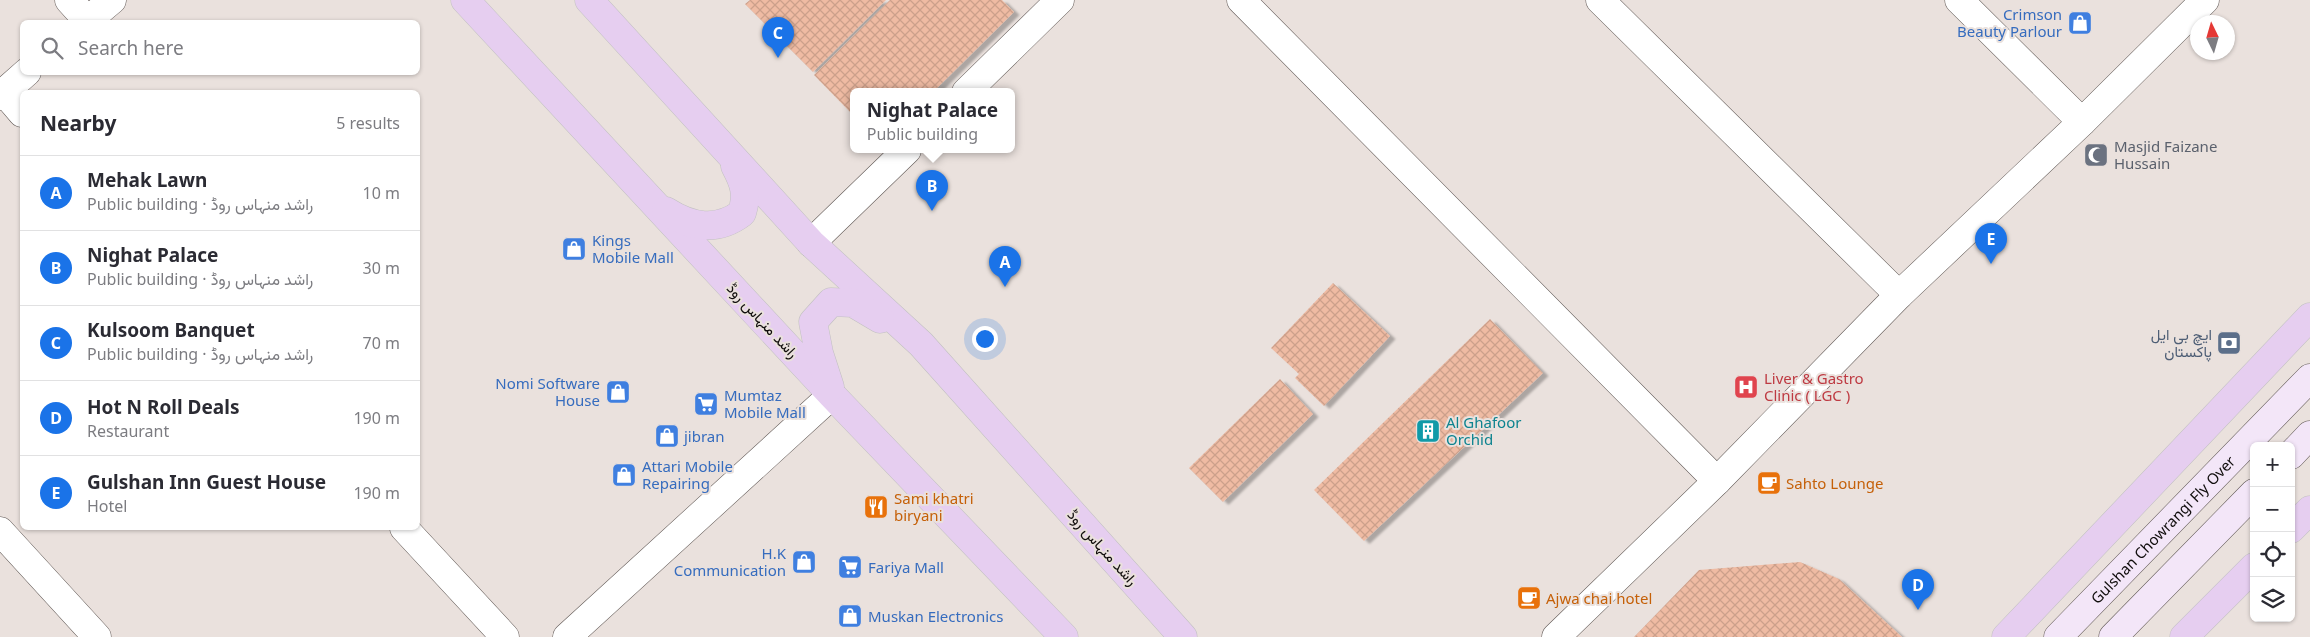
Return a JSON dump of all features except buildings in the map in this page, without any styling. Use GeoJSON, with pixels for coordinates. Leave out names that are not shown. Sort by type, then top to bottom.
{"type":"FeatureCollection","features":[{"type":"Feature","properties":{"kind":"main road","name":"راشد منہاس روڈ"},"geometry":{"type":"LineString","coordinates":[[465,0],[832,395],[1064,637]]}},
{"type":"Feature","properties":{"kind":"main road","name":"راشد منہاس روڈ"},"geometry":{"type":"LineString","coordinates":[[589,0],[730,156],[812,243],[921,344],[1183,637]]}},
{"type":"Feature","properties":{"kind":"main road"},"geometry":{"type":"LineString","coordinates":[[653,202],[672,214],[705,225],[721,225],[732,220],[742,213],[746,192],[745,186],[730,156]]}},
{"type":"Feature","properties":{"kind":"main road"},"geometry":{"type":"LineString","coordinates":[[832,395],[819,353],[813,322],[831,302],[853,302],[921,344]]}},
{"type":"Feature","properties":{"kind":"main road"},"geometry":{"type":"LineString","coordinates":[[2006,637],[2310,317]]}},
{"type":"Feature","properties":{"kind":"main road","name":"Gulshan Chowrangi Fly Over"},"geometry":{"type":"LineString","coordinates":[[2058,637],[2310,378]]}},
{"type":"Feature","properties":{"kind":"main road"},"geometry":{"type":"LineString","coordinates":[[2295,450],[2310,435]]}},
{"type":"Feature","properties":{"kind":"main road"},"geometry":{"type":"LineString","coordinates":[[2113,637],[2250,497]]}},
{"type":"Feature","properties":{"kind":"main road"},"geometry":{"type":"LineString","coordinates":[[2295,525],[2310,510]]}},
{"type":"Feature","properties":{"kind":"main road"},"geometry":{"type":"LineString","coordinates":[[2184,637],[2250,571]]}},
{"type":"Feature","properties":{"kind":"street"},"geometry":{"type":"LineString","coordinates":[[69,0],[85,20]]}},
{"type":"Feature","properties":{"kind":"street"},"geometry":{"type":"LineString","coordinates":[[89,20],[112,0]]}},
{"type":"Feature","properties":{"kind":"street"},"geometry":{"type":"LineString","coordinates":[[970,88],[1060,0]]}},
{"type":"Feature","properties":{"kind":"street"},"geometry":{"type":"LineString","coordinates":[[1242,0],[1717,481]]}},
{"type":"Feature","properties":{"kind":"street"},"geometry":{"type":"LineString","coordinates":[[1600,0],[1899,295]]}},
{"type":"Feature","properties":{"kind":"street"},"geometry":{"type":"LineString","coordinates":[[1959,0],[2082,122]]}},
{"type":"Feature","properties":{"kind":"street"},"geometry":{"type":"LineString","coordinates":[[1556,637],[1717,481],[1899,295],[2082,122],[2205,0]]}},
{"type":"Feature","properties":{"kind":"street"},"geometry":{"type":"LineString","coordinates":[[20,111],[2,94],[24,75]]}},
{"type":"Feature","properties":{"kind":"street"},"geometry":{"type":"LineString","coordinates":[[812,243],[904,153]]}},
{"type":"Feature","properties":{"kind":"street"},"geometry":{"type":"LineString","coordinates":[[567,637],[832,395]]}},
{"type":"Feature","properties":{"kind":"street"},"geometry":{"type":"LineString","coordinates":[[406,530],[505,637]]}},
{"type":"Feature","properties":{"kind":"street"},"geometry":{"type":"LineString","coordinates":[[0,531],[97,637]]}},
{"type":"Feature","properties":{"kind":"place","name":"Crimson Beauty Parlour"},"geometry":{"type":"Point","coordinates":[2080,23]}},
{"type":"Feature","properties":{"kind":"place","name":"Kulsoom Banquet"},"geometry":{"type":"Point","coordinates":[778,58]}},
{"type":"Feature","properties":{"kind":"place","name":"Masjid Faizane Hussain"},"geometry":{"type":"Point","coordinates":[2096,155]}},
{"type":"Feature","properties":{"kind":"place","name":"Nighat Palace"},"geometry":{"type":"Point","coordinates":[932,211]}},
{"type":"Feature","properties":{"kind":"place","name":"Kings Mobile Mall"},"geometry":{"type":"Point","coordinates":[574,249]}},
{"type":"Feature","properties":{"kind":"place","name":"Gulshan Inn Guest House"},"geometry":{"type":"Point","coordinates":[1991,264]}},
{"type":"Feature","properties":{"kind":"place","name":"Mehak Lawn"},"geometry":{"type":"Point","coordinates":[1005,287]}},
{"type":"Feature","properties":{"kind":"place","name":"ایچ بی ایل پاکستان"},"geometry":{"type":"Point","coordinates":[2229,343]}},
{"type":"Feature","properties":{"kind":"place","name":"Liver & Gastro Clinic ( LGC )"},"geometry":{"type":"Point","coordinates":[1746,387]}},
{"type":"Feature","properties":{"kind":"place","name":"Nomi Software House"},"geometry":{"type":"Point","coordinates":[618,392]}},
{"type":"Feature","properties":{"kind":"place","name":"Mumtaz Mobile Mall"},"geometry":{"type":"Point","coordinates":[706,404]}},
{"type":"Feature","properties":{"kind":"place","name":"Al Ghafoor Orchid"},"geometry":{"type":"Point","coordinates":[1428,431]}},
{"type":"Feature","properties":{"kind":"place","name":"jibran"},"geometry":{"type":"Point","coordinates":[667,436]}},
{"type":"Feature","properties":{"kind":"place","name":"Attari Mobile Repairing"},"geometry":{"type":"Point","coordinates":[624,475]}},
{"type":"Feature","properties":{"kind":"place","name":"Sahto Lounge"},"geometry":{"type":"Point","coordinates":[1769,483]}},
{"type":"Feature","properties":{"kind":"place","name":"Sami khatri biryani"},"geometry":{"type":"Point","coordinates":[876,507]}},
{"type":"Feature","properties":{"kind":"place","name":"H.K Communication"},"geometry":{"type":"Point","coordinates":[804,562]}},
{"type":"Feature","properties":{"kind":"place","name":"Fariya Mall"},"geometry":{"type":"Point","coordinates":[850,567]}},
{"type":"Feature","properties":{"kind":"place","name":"Ajwa chai hotel"},"geometry":{"type":"Point","coordinates":[1529,598]}},
{"type":"Feature","properties":{"kind":"place","name":"Hot N Roll Deals"},"geometry":{"type":"Point","coordinates":[1918,610]}},
{"type":"Feature","properties":{"kind":"place","name":"Muskan Electronics"},"geometry":{"type":"Point","coordinates":[850,616]}}]}
